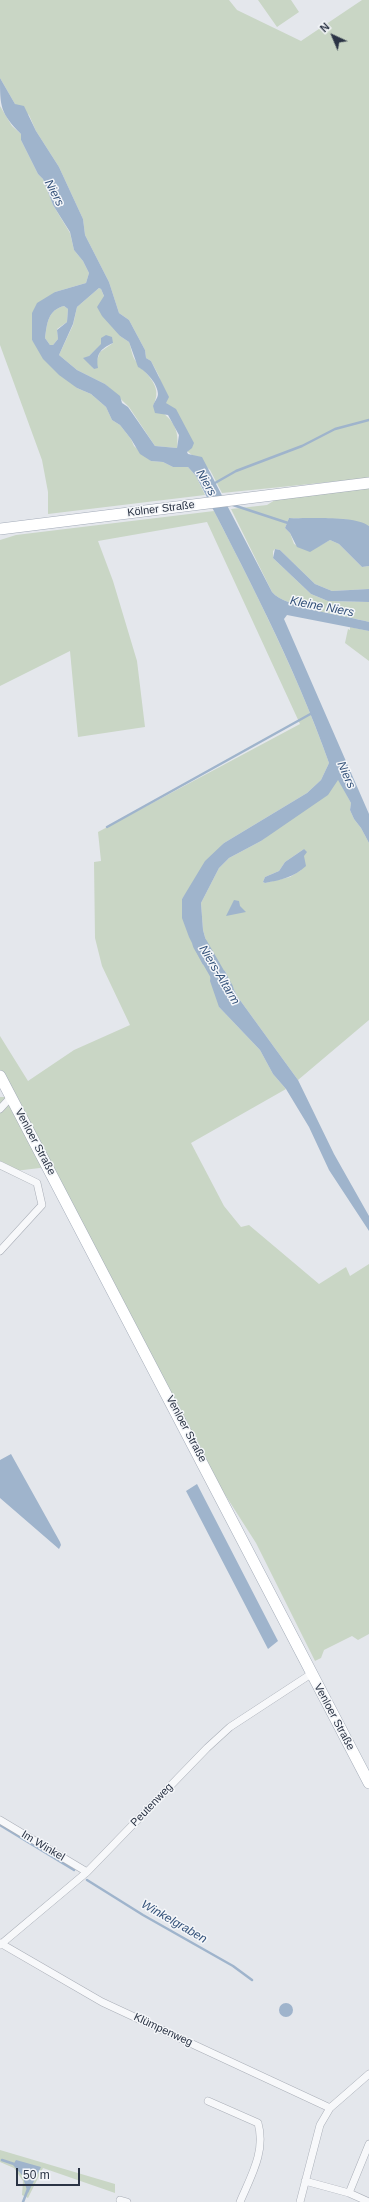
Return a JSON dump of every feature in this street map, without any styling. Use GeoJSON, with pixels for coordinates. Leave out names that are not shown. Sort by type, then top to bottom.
{"type":"FeatureCollection","features":[{"type":"Feature","properties":{"kind":"main road","name":"Kölner Straße"},"geometry":{"type":"LineString","coordinates":[[0,529],[369,483]]}},
{"type":"Feature","properties":{"kind":"main road","name":"Venloer Straße"},"geometry":{"type":"LineString","coordinates":[[0,1076],[207,1469],[311,1674],[369,1783]]}},
{"type":"Feature","properties":{"kind":"street"},"geometry":{"type":"LineString","coordinates":[[0,1109],[11,1097]]}},
{"type":"Feature","properties":{"kind":"street"},"geometry":{"type":"LineString","coordinates":[[0,1165],[37,1183],[42,1205],[0,1251]]}},
{"type":"Feature","properties":{"kind":"street","name":"Peutenweg"},"geometry":{"type":"LineString","coordinates":[[0,1944],[87,1872],[230,1726],[311,1674]]}},
{"type":"Feature","properties":{"kind":"street","name":"Im Winkel"},"geometry":{"type":"LineString","coordinates":[[0,1820],[87,1872]]}},
{"type":"Feature","properties":{"kind":"street","name":"Klümpenweg"},"geometry":{"type":"LineString","coordinates":[[0,1944],[102,2002],[330,2108]]}},
{"type":"Feature","properties":{"kind":"street"},"geometry":{"type":"LineString","coordinates":[[300,2202],[320,2125],[330,2108],[369,2074]]}},
{"type":"Feature","properties":{"kind":"street"},"geometry":{"type":"LineString","coordinates":[[208,2101],[258,2123],[262,2137],[259,2155],[240,2202]]}},
{"type":"Feature","properties":{"kind":"street"},"geometry":{"type":"LineString","coordinates":[[349,2192],[369,2144]]}},
{"type":"Feature","properties":{"kind":"street"},"geometry":{"type":"LineString","coordinates":[[305,2181],[349,2192],[369,2202]]}},
{"type":"Feature","properties":{"kind":"green space"},"geometry":{"type":"Polygon","coordinates":[[[0,0],[229,0],[237,10],[301,41],[362,0],[369,0],[369,478],[222,493],[210,470],[187,451],[166,403],[159,376],[151,361],[146,358],[145,350],[129,320],[119,313],[109,282],[85,235],[83,219],[59,167],[36,131],[29,115],[15,104],[0,78],[0,0]]]}},
{"type":"Feature","properties":{"kind":"green space"},"geometry":{"type":"Polygon","coordinates":[[[258,0],[291,0],[299,12],[277,27],[258,0]]]}},
{"type":"Feature","properties":{"kind":"green space"},"geometry":{"type":"Polygon","coordinates":[[[0,106],[12,126],[21,134],[21,140],[38,174],[43,179],[53,205],[70,233],[74,250],[83,261],[89,273],[86,283],[55,292],[32,340],[77,388],[91,394],[106,407],[112,420],[120,425],[131,439],[134,446],[151,461],[163,462],[173,467],[188,467],[196,476],[205,495],[48,514],[48,492],[42,460],[0,345],[0,106]]]}},
{"type":"Feature","properties":{"kind":"green space"},"geometry":{"type":"Polygon","coordinates":[[[99,288],[101,289],[120,336],[129,342],[134,358],[155,386],[156,399],[153,406],[169,418],[175,428],[178,440],[177,448],[155,446],[129,407],[105,384],[77,370],[59,355],[73,325],[77,307],[99,288]],[[113,343],[102,344],[89,356],[88,362],[94,369],[100,352],[113,343]]]}},
{"type":"Feature","properties":{"kind":"green space"},"geometry":{"type":"Polygon","coordinates":[[[64,306],[68,309],[67,322],[57,329],[58,339],[53,345],[50,345],[45,338],[49,318],[51,314],[64,306]]]}},
{"type":"Feature","properties":{"kind":"green space"},"geometry":{"type":"Polygon","coordinates":[[[369,488],[369,526],[345,519],[289,518],[285,528],[290,533],[294,544],[310,551],[330,540],[339,544],[362,567],[369,566],[369,589],[332,591],[315,584],[280,550],[275,549],[273,551],[273,558],[311,594],[328,601],[369,602],[369,622],[317,611],[290,603],[279,598],[272,592],[231,509],[267,505],[275,500],[369,488]]]}},
{"type":"Feature","properties":{"kind":"green space"},"geometry":{"type":"Polygon","coordinates":[[[214,511],[261,604],[304,698],[329,763],[321,780],[307,793],[224,843],[182,899],[197,951],[203,965],[211,959],[203,930],[201,903],[219,868],[229,858],[261,841],[338,779],[351,803],[350,810],[354,819],[369,843],[369,1020],[298,1080],[237,996],[225,971],[219,1007],[260,1050],[273,1074],[286,1089],[191,1143],[224,1206],[241,1227],[249,1225],[319,1284],[346,1267],[350,1276],[369,1264],[369,1634],[358,1640],[352,1636],[324,1650],[321,1658],[315,1661],[256,1543],[199,1454],[0,1074],[0,1036],[28,1081],[74,1050],[130,1025],[102,966],[95,938],[94,862],[101,861],[98,832],[300,724],[207,522],[98,541],[113,581],[137,661],[145,727],[78,737],[70,651],[0,686],[0,540],[16,535],[214,511]],[[304,849],[285,862],[279,871],[265,877],[263,882],[265,883],[290,877],[301,870],[304,849]]]}},
{"type":"Feature","properties":{"kind":"green space"},"geometry":{"type":"Polygon","coordinates":[[[350,627],[369,631],[369,661],[345,643],[348,629],[350,630],[350,627]]]}},
{"type":"Feature","properties":{"kind":"green space"},"geometry":{"type":"Polygon","coordinates":[[[0,1097],[11,1097],[48,1167],[15,1171],[0,1165],[0,1097]]]}},
{"type":"Feature","properties":{"kind":"green space"},"geometry":{"type":"Polygon","coordinates":[[[0,2150],[115,2184],[115,2193],[43,2168],[28,2198],[22,2195],[23,2181],[14,2168],[0,2162],[0,2150]]]}},
{"type":"Feature","properties":{"kind":"water","name":"Niers"},"geometry":{"type":"Polygon","coordinates":[[[0,78],[15,104],[24,106],[36,131],[59,167],[83,219],[85,235],[109,282],[119,313],[129,320],[145,350],[146,358],[151,361],[169,397],[166,403],[176,409],[194,443],[192,448],[187,452],[188,454],[202,457],[272,592],[279,598],[290,603],[317,611],[369,622],[369,631],[287,615],[284,619],[369,814],[369,843],[354,819],[350,810],[351,803],[338,780],[328,795],[261,841],[229,858],[219,868],[201,903],[203,930],[211,959],[203,965],[189,937],[182,918],[182,899],[205,861],[224,843],[307,793],[321,780],[329,763],[284,653],[196,476],[188,467],[173,467],[163,462],[151,461],[140,454],[120,425],[112,420],[106,407],[91,394],[77,388],[59,375],[43,359],[32,340],[32,313],[37,303],[55,292],[86,283],[89,273],[83,261],[74,250],[70,232],[53,205],[43,179],[38,174],[21,140],[21,134],[5,114],[1,102],[0,78]],[[99,288],[77,307],[73,324],[59,355],[77,370],[105,384],[120,396],[122,403],[128,407],[155,446],[177,448],[179,435],[168,415],[155,413],[153,406],[158,394],[154,382],[138,367],[129,342],[120,336],[102,316],[97,307],[104,296],[99,288]],[[64,306],[51,314],[49,318],[45,338],[50,345],[53,345],[58,339],[57,330],[67,322],[68,309],[64,306]]]}},
{"type":"Feature","properties":{"kind":"water"},"geometry":{"type":"Polygon","coordinates":[[[106,335],[112,337],[113,343],[105,347],[100,352],[98,356],[98,368],[94,369],[83,358],[89,356],[101,344],[101,338],[106,335]]]}},
{"type":"Feature","properties":{"kind":"water"},"geometry":{"type":"Polygon","coordinates":[[[289,518],[330,518],[353,520],[369,526],[369,566],[362,567],[339,544],[330,540],[310,552],[297,547],[290,533],[285,528],[289,518]]]}},
{"type":"Feature","properties":{"kind":"water"},"geometry":{"type":"Polygon","coordinates":[[[275,549],[280,550],[315,584],[332,591],[369,589],[369,602],[328,601],[311,594],[273,558],[275,549]]]}},
{"type":"Feature","properties":{"kind":"water"},"geometry":{"type":"Polygon","coordinates":[[[304,849],[307,852],[304,856],[306,866],[292,875],[282,879],[265,883],[263,882],[265,877],[279,871],[285,862],[304,849]]]}},
{"type":"Feature","properties":{"kind":"water"},"geometry":{"type":"Polygon","coordinates":[[[234,900],[239,901],[240,906],[246,912],[226,916],[234,900]]]}},
{"type":"Feature","properties":{"kind":"water"},"geometry":{"type":"Polygon","coordinates":[[[219,969],[225,971],[237,996],[298,1080],[334,1154],[369,1216],[369,1231],[329,1170],[309,1127],[286,1089],[273,1074],[260,1050],[219,1007],[210,981],[211,973],[219,969]]]}},
{"type":"Feature","properties":{"kind":"water"},"geometry":{"type":"Polygon","coordinates":[[[11,1454],[60,1542],[61,1545],[59,1549],[0,1498],[0,1460],[11,1454]]]}},
{"type":"Feature","properties":{"kind":"water"},"geometry":{"type":"Polygon","coordinates":[[[197,1484],[278,1641],[268,1649],[186,1491],[197,1484]]]}},
{"type":"Feature","properties":{"kind":"water"},"geometry":{"type":"Polygon","coordinates":[[[283,2003],[289,2003],[293,2007],[293,2013],[289,2017],[283,2017],[279,2013],[279,2007],[283,2003]]]}},
{"type":"Feature","properties":{"kind":"water"},"geometry":{"type":"Polygon","coordinates":[[[16,2160],[41,2167],[28,2193],[22,2175],[13,2165],[16,2160]]]}},
{"type":"Feature","properties":{"kind":"waterway","name":"Niers"},"geometry":{"type":"LineString","coordinates":[[215,483],[236,471],[302,446],[335,429],[369,420]]}},
{"type":"Feature","properties":{"kind":"waterway"},"geometry":{"type":"LineString","coordinates":[[233,505],[288,523]]}},
{"type":"Feature","properties":{"kind":"waterway"},"geometry":{"type":"LineString","coordinates":[[107,827],[314,712]]}},
{"type":"Feature","properties":{"kind":"waterway","name":"Niers-Altarm"},"geometry":{"type":"LineString","coordinates":[[200,944],[226,989]]}},
{"type":"Feature","properties":{"kind":"waterway","name":"Winkelgraben"},"geometry":{"type":"LineString","coordinates":[[0,1825],[74,1870]]}},
{"type":"Feature","properties":{"kind":"waterway","name":"Winkelgraben"},"geometry":{"type":"LineString","coordinates":[[87,1880],[143,1915],[233,1966],[252,1980]]}},
{"type":"Feature","properties":{"kind":"waterway"},"geometry":{"type":"LineString","coordinates":[[2,2160],[17,2165]]}},
{"type":"Feature","properties":{"kind":"waterway"},"geometry":{"type":"LineString","coordinates":[[23,2202],[28,2189]]}},
{"type":"Feature","properties":{"kind":"water label","name":"Kleine Niers"},"geometry":{"type":"Point","coordinates":[322,607]}}]}
